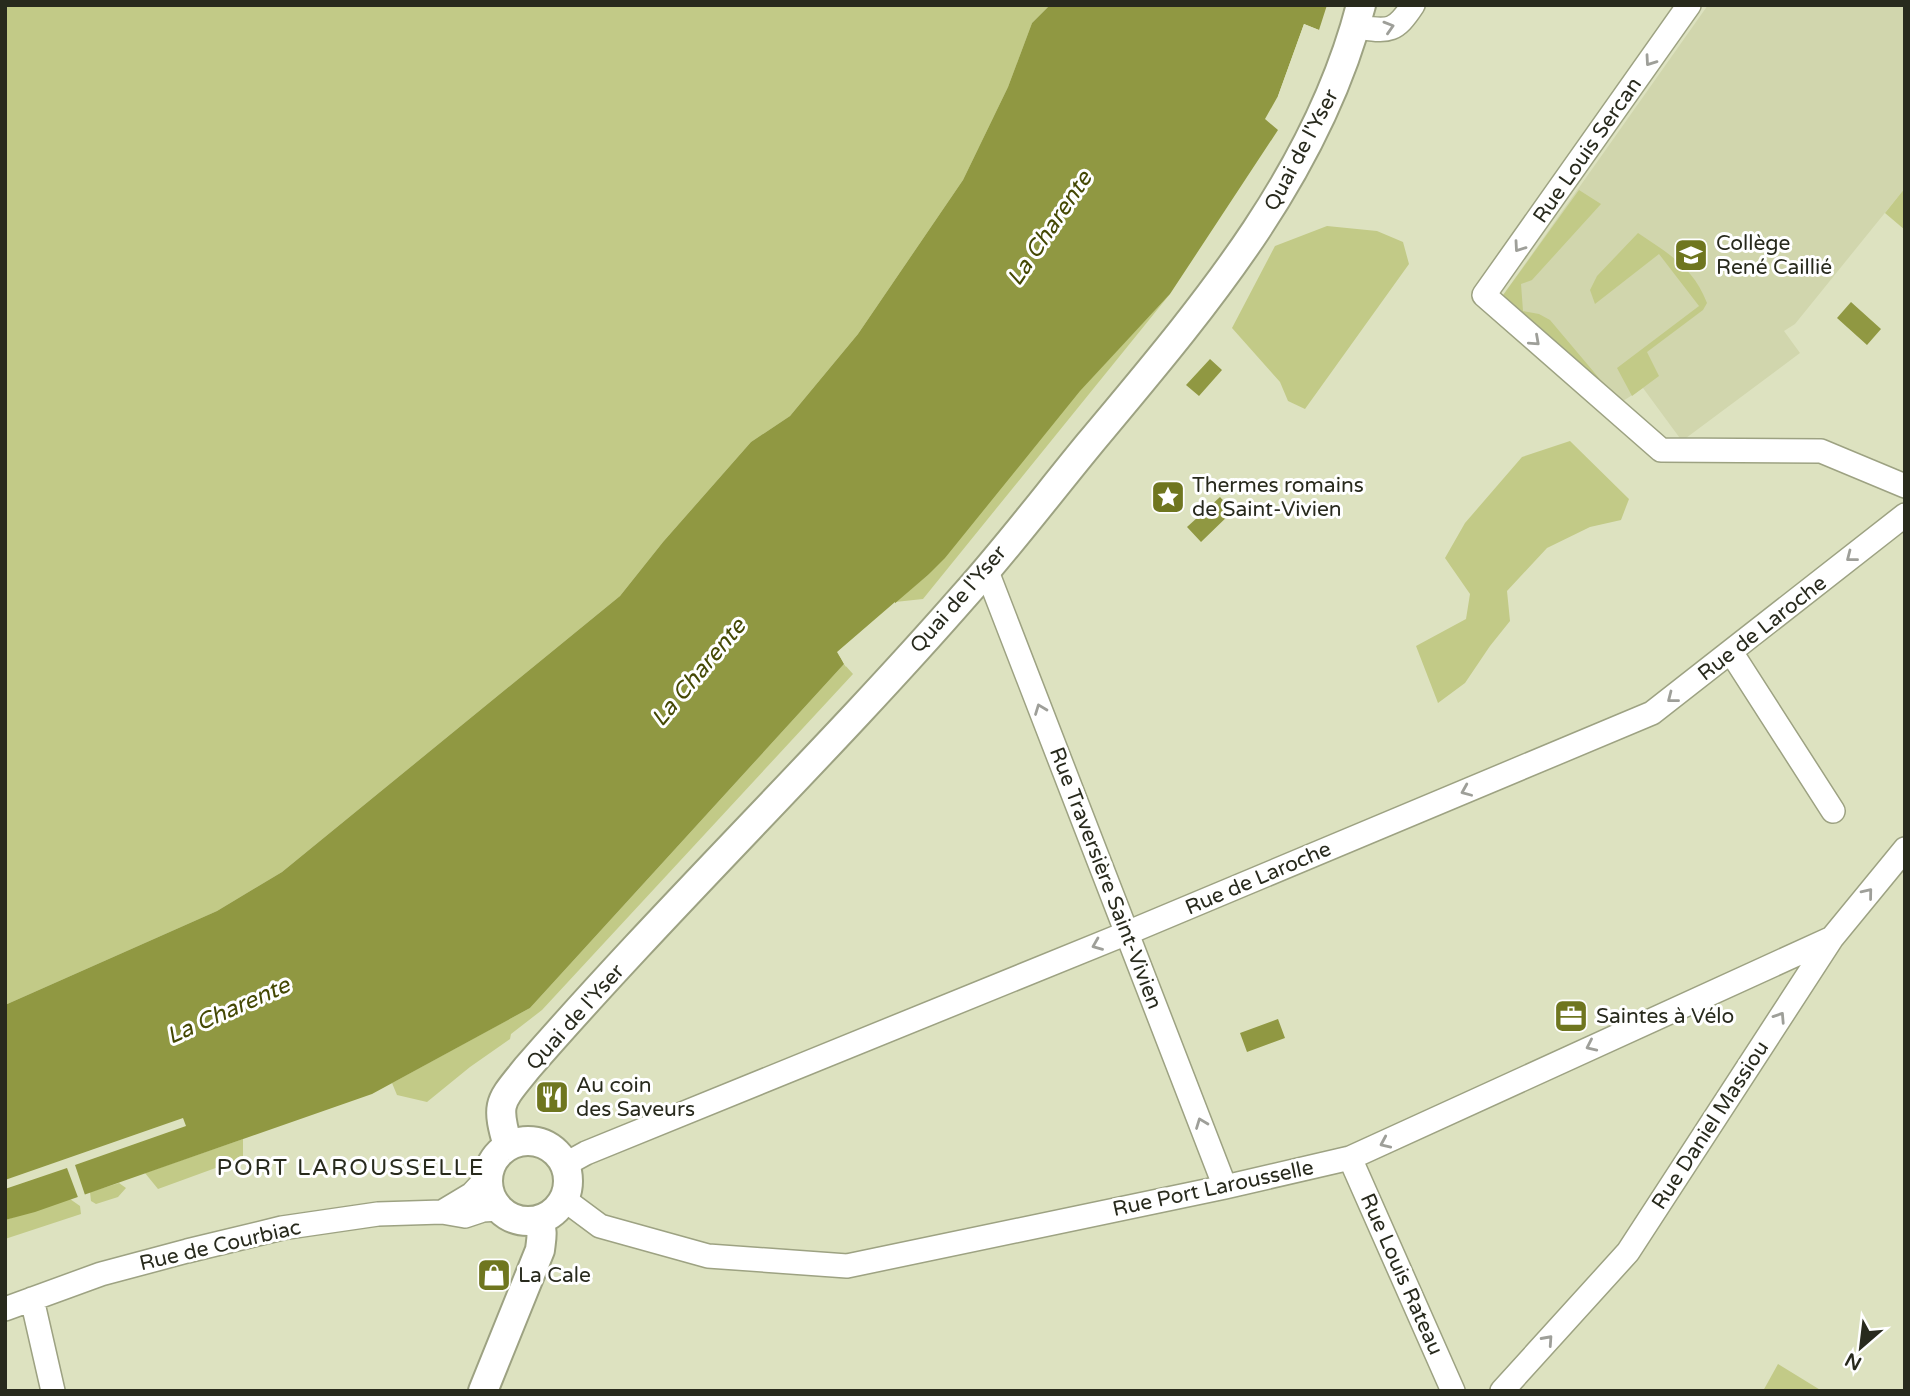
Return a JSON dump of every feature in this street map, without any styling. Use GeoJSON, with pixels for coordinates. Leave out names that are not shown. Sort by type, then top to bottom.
{"type":"FeatureCollection","features":[{"type":"Feature","properties":{"kind":"street"},"geometry":{"type":"LineString","coordinates":[[1359,16],[1385,31],[1402,23],[1413,5]]}},
{"type":"Feature","properties":{"kind":"street","name":"Rue Louis Sercan"},"geometry":{"type":"LineString","coordinates":[[1689,5],[1484,295],[1661,450],[1821,451],[1905,486]]}},
{"type":"Feature","properties":{"kind":"street","name":"Quai de l'Yser"},"geometry":{"type":"LineString","coordinates":[[508,1146],[501,1123],[500,1107],[506,1094],[527,1068],[957,605],[1200,311],[1237,260],[1306,148],[1335,88],[1359,16]]}},
{"type":"Feature","properties":{"kind":"street","name":"Rue de Laroche"},"geometry":{"type":"LineString","coordinates":[[566,1164],[586,1153],[1127,933],[1653,713],[1905,515]]}},
{"type":"Feature","properties":{"kind":"street","name":"Rue Traversière Saint-Vivien"},"geometry":{"type":"LineString","coordinates":[[986,569],[1225,1186]]}},
{"type":"Feature","properties":{"kind":"street"},"geometry":{"type":"LineString","coordinates":[[1731,652],[1833,811]]}},
{"type":"Feature","properties":{"kind":"street","name":"Rue Daniel Massiou"},"geometry":{"type":"LineString","coordinates":[[1502,1391],[1628,1252],[1832,938],[1905,849]]}},
{"type":"Feature","properties":{"kind":"street","name":"Rue Port Larousselle"},"geometry":{"type":"LineString","coordinates":[[565,1200],[600,1226],[708,1256],[847,1266],[1350,1158],[1832,938]]}},
{"type":"Feature","properties":{"kind":"street"},"geometry":{"type":"LineString","coordinates":[[520,1141],[547,1145],[558,1153],[566,1164],[569,1188],[565,1200],[549,1216],[538,1221],[517,1220],[498,1209],[488,1188],[491,1165],[498,1154],[520,1141]]}},
{"type":"Feature","properties":{"kind":"street","name":"Rue Louis Rateau"},"geometry":{"type":"LineString","coordinates":[[1350,1158],[1453,1391]]}},
{"type":"Feature","properties":{"kind":"street","name":"Rue de Courbiac"},"geometry":{"type":"LineString","coordinates":[[442,1212],[472,1195],[488,1177]]}},
{"type":"Feature","properties":{"kind":"street","name":"Rue de Courbiac"},"geometry":{"type":"LineString","coordinates":[[5,1309],[101,1274],[282,1228],[350,1217],[442,1212],[465,1216],[482,1210],[498,1209]]}},
{"type":"Feature","properties":{"kind":"street"},"geometry":{"type":"LineString","coordinates":[[483,1391],[540,1250],[542,1237],[538,1221]]}},
{"type":"Feature","properties":{"kind":"street"},"geometry":{"type":"LineString","coordinates":[[32,1299],[53,1391]]}},
{"type":"Feature","properties":{"kind":"shaded area"},"geometry":{"type":"Polygon","coordinates":[[[5,5],[1050,5],[1032,23],[1008,87],[963,180],[858,334],[790,416],[751,442],[663,542],[620,596],[282,872],[217,911],[5,1005],[5,5]]]}},
{"type":"Feature","properties":{"kind":"shaded area","name":"Collège René Caillié"},"geometry":{"type":"Polygon","coordinates":[[[1708,5],[1905,5],[1905,188],[1795,324],[1784,331],[1800,353],[1682,441],[1643,388],[1620,403],[1501,298],[1708,5]]]}},
{"type":"Feature","properties":{"kind":"shaded area"},"geometry":{"type":"Polygon","coordinates":[[[1905,188],[1905,230],[1885,213],[1905,188]]]}},
{"type":"Feature","properties":{"kind":"shaded area"},"geometry":{"type":"Polygon","coordinates":[[[1579,190],[1601,204],[1532,280],[1521,284],[1523,311],[1539,314],[1550,320],[1620,403],[1501,298],[1579,190]]]}},
{"type":"Feature","properties":{"kind":"shaded area"},"geometry":{"type":"Polygon","coordinates":[[[1327,226],[1377,231],[1403,242],[1409,264],[1305,409],[1288,401],[1280,382],[1232,328],[1275,246],[1327,226]]]}},
{"type":"Feature","properties":{"kind":"shaded area"},"geometry":{"type":"Polygon","coordinates":[[[1638,233],[1679,262],[1695,280],[1707,303],[1703,310],[1647,352],[1659,376],[1632,396],[1617,368],[1699,306],[1659,254],[1595,304],[1590,290],[1597,276],[1638,233]]]}},
{"type":"Feature","properties":{"kind":"shaded area"},"geometry":{"type":"Polygon","coordinates":[[[1170,294],[923,599],[895,602],[928,575],[1079,391],[1170,294]]]}},
{"type":"Feature","properties":{"kind":"shaded area"},"geometry":{"type":"Polygon","coordinates":[[[1570,441],[1629,499],[1621,520],[1590,527],[1547,548],[1507,591],[1510,621],[1465,683],[1438,703],[1416,646],[1466,619],[1470,594],[1445,558],[1465,523],[1522,457],[1570,441]]]}},
{"type":"Feature","properties":{"kind":"shaded area"},"geometry":{"type":"Polygon","coordinates":[[[844,664],[853,674],[542,1010],[511,1034],[510,1039],[427,1102],[397,1095],[392,1083],[530,1008],[844,664]]]}},
{"type":"Feature","properties":{"kind":"shaded area"},"geometry":{"type":"Polygon","coordinates":[[[243,1139],[243,1158],[158,1189],[145,1173],[243,1139]]]}},
{"type":"Feature","properties":{"kind":"shaded area"},"geometry":{"type":"Polygon","coordinates":[[[119,1183],[126,1188],[118,1197],[96,1204],[91,1201],[90,1192],[119,1183]]]}},
{"type":"Feature","properties":{"kind":"shaded area"},"geometry":{"type":"Polygon","coordinates":[[[70,1199],[80,1206],[81,1214],[5,1239],[5,1220],[70,1199]]]}},
{"type":"Feature","properties":{"kind":"shaded area"},"geometry":{"type":"Polygon","coordinates":[[[1778,1364],[1822,1391],[1763,1391],[1778,1364]]]}},
{"type":"Feature","properties":{"kind":"water","name":"La Charente"},"geometry":{"type":"Polygon","coordinates":[[[1050,5],[1327,5],[1319,30],[1304,24],[1278,96],[1265,119],[1278,130],[1170,294],[1080,391],[945,558],[838,652],[844,664],[530,1008],[372,1094],[35,1212],[5,1220],[5,1005],[217,911],[282,872],[620,596],[663,542],[751,442],[790,416],[858,334],[963,180],[1008,87],[1032,23],[1050,5]]]}},
{"type":"Feature","properties":{"kind":"water"},"geometry":{"type":"Polygon","coordinates":[[[1851,302],[1881,329],[1867,345],[1837,318],[1851,302]]]}},
{"type":"Feature","properties":{"kind":"water"},"geometry":{"type":"Polygon","coordinates":[[[1210,359],[1222,370],[1199,396],[1186,385],[1210,359]]]}},
{"type":"Feature","properties":{"kind":"water"},"geometry":{"type":"Polygon","coordinates":[[[1220,497],[1233,511],[1201,542],[1187,527],[1220,497]]]}},
{"type":"Feature","properties":{"kind":"water"},"geometry":{"type":"Polygon","coordinates":[[[1278,1019],[1285,1038],[1247,1052],[1240,1033],[1278,1019]]]}},
{"type":"Feature","properties":{"kind":"pier"},"geometry":{"type":"Polygon","coordinates":[[[1304,24],[1319,30],[1318,33],[1306,29],[1282,97],[1278,96],[1304,24]]]}},
{"type":"Feature","properties":{"kind":"pier"},"geometry":{"type":"Polygon","coordinates":[[[895,602],[895,606],[842,653],[846,667],[837,652],[895,602]]]}},
{"type":"Feature","properties":{"kind":"pier"},"geometry":{"type":"Polygon","coordinates":[[[183,1118],[186,1126],[75,1165],[86,1198],[79,1200],[67,1168],[5,1189],[5,1180],[183,1118]]]}},
{"type":"Feature","properties":{"kind":"place","name":"Collège René Caillié"},"geometry":{"type":"Point","coordinates":[1691,255]}},
{"type":"Feature","properties":{"kind":"place","name":"Thermes romains de Saint-Vivien"},"geometry":{"type":"Point","coordinates":[1168,497]}},
{"type":"Feature","properties":{"kind":"place","name":"Saintes à Vélo"},"geometry":{"type":"Point","coordinates":[1571,1016]}},
{"type":"Feature","properties":{"kind":"place","name":"Au coin des Saveurs"},"geometry":{"type":"Point","coordinates":[552,1097]}},
{"type":"Feature","properties":{"kind":"place","name":"La Cale"},"geometry":{"type":"Point","coordinates":[494,1275]}},
{"type":"Feature","properties":{"kind":"district","name":"PORT LAROUSSELLE"},"geometry":{"type":"Point","coordinates":[351,1167]}}]}
